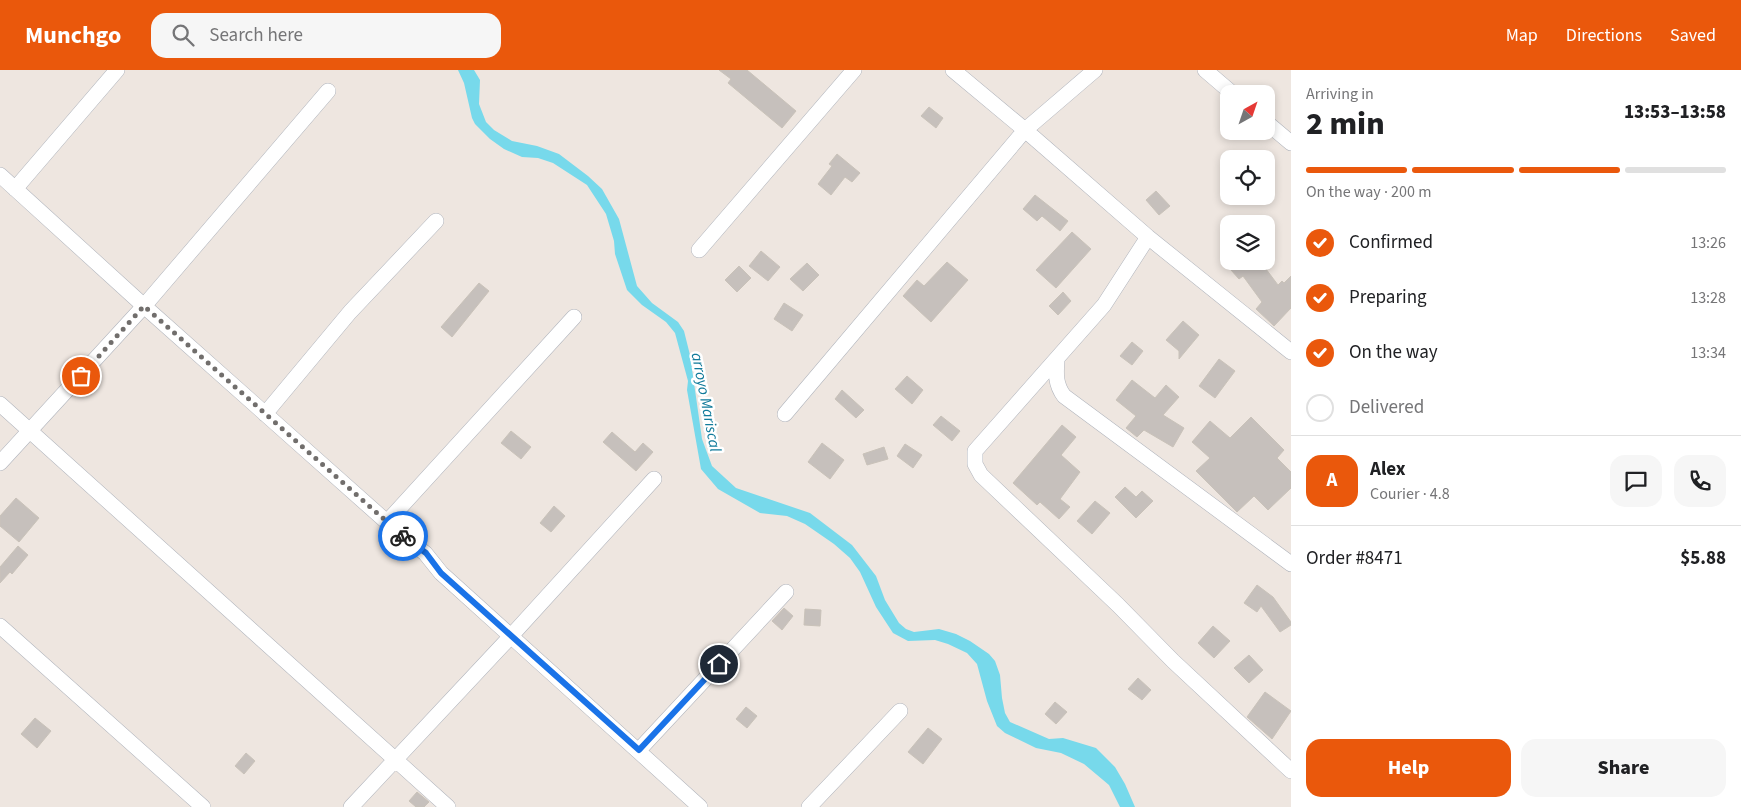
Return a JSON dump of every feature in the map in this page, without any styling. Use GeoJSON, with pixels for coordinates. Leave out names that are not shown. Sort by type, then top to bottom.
{"type":"FeatureCollection","features":[{"type":"Feature","properties":{"kind":"street"},"geometry":{"type":"LineString","coordinates":[[15,189],[117,70]]}},
{"type":"Feature","properties":{"kind":"street"},"geometry":{"type":"LineString","coordinates":[[699,250],[854,70]]}},
{"type":"Feature","properties":{"kind":"street"},"geometry":{"type":"LineString","coordinates":[[953,70],[1148,237],[1291,352]]}},
{"type":"Feature","properties":{"kind":"street"},"geometry":{"type":"LineString","coordinates":[[785,414],[1025,130],[1095,70]]}},
{"type":"Feature","properties":{"kind":"street"},"geometry":{"type":"LineString","coordinates":[[1206,70],[1223,85]]}},
{"type":"Feature","properties":{"kind":"street"},"geometry":{"type":"LineString","coordinates":[[0,463],[144,306],[328,91]]}},
{"type":"Feature","properties":{"kind":"street"},"geometry":{"type":"LineString","coordinates":[[1275,130],[1291,143]]}},
{"type":"Feature","properties":{"kind":"street"},"geometry":{"type":"LineString","coordinates":[[0,175],[265,414],[387,522],[426,553],[441,573],[700,807]]}},
{"type":"Feature","properties":{"kind":"street"},"geometry":{"type":"LineString","coordinates":[[265,414],[350,312],[436,221]]}},
{"type":"Feature","properties":{"kind":"street"},"geometry":{"type":"LineString","coordinates":[[1148,237],[1104,305],[974,451],[974,464],[981,475],[1118,605],[1172,661],[1288,764]]}},
{"type":"Feature","properties":{"kind":"street"},"geometry":{"type":"LineString","coordinates":[[387,522],[574,316]]}},
{"type":"Feature","properties":{"kind":"street"},"geometry":{"type":"LineString","coordinates":[[1057,358],[1056,378],[1058,388],[1064,396],[1291,564]]}},
{"type":"Feature","properties":{"kind":"street"},"geometry":{"type":"LineString","coordinates":[[0,404],[448,807]]}},
{"type":"Feature","properties":{"kind":"street"},"geometry":{"type":"LineString","coordinates":[[351,807],[654,479]]}},
{"type":"Feature","properties":{"kind":"street"},"geometry":{"type":"LineString","coordinates":[[639,750],[786,592]]}},
{"type":"Feature","properties":{"kind":"street"},"geometry":{"type":"LineString","coordinates":[[0,626],[203,807]]}},
{"type":"Feature","properties":{"kind":"street"},"geometry":{"type":"LineString","coordinates":[[810,807],[900,711]]}},
{"type":"Feature","properties":{"kind":"water"},"geometry":{"type":"Polygon","coordinates":[[[458,70],[474,70],[480,80],[479,104],[486,122],[494,130],[512,141],[537,146],[559,154],[602,189],[619,219],[637,286],[652,303],[678,322],[684,331],[690,355],[702,439],[712,466],[736,488],[810,513],[852,545],[876,576],[885,600],[899,623],[906,629],[914,632],[939,629],[956,634],[989,654],[995,661],[1000,675],[1005,713],[1010,722],[1049,739],[1063,738],[1096,748],[1115,767],[1135,807],[1120,807],[1109,785],[1084,764],[1061,753],[1036,748],[1005,733],[997,726],[987,701],[977,664],[967,653],[948,644],[935,640],[908,641],[893,633],[876,607],[860,572],[850,558],[834,544],[805,524],[787,516],[760,513],[718,489],[701,469],[687,390],[688,381],[675,333],[666,322],[642,305],[627,290],[615,254],[614,241],[606,214],[587,185],[553,163],[538,158],[522,157],[504,149],[490,139],[475,124],[472,118],[464,83],[458,70]]]}},
{"type":"Feature","properties":{"kind":"building"},"geometry":{"type":"Polygon","coordinates":[[[719,70],[747,70],[796,111],[782,128],[728,83],[731,79],[719,70]]]}},
{"type":"Feature","properties":{"kind":"building"},"geometry":{"type":"Polygon","coordinates":[[[929,107],[943,118],[936,128],[921,116],[929,107]]]}},
{"type":"Feature","properties":{"kind":"building"},"geometry":{"type":"Polygon","coordinates":[[[837,154],[860,173],[852,182],[845,177],[831,195],[818,184],[832,166],[829,164],[837,154]]]}},
{"type":"Feature","properties":{"kind":"building"},"geometry":{"type":"Polygon","coordinates":[[[1156,191],[1170,206],[1159,215],[1146,200],[1156,191]]]}},
{"type":"Feature","properties":{"kind":"building"},"geometry":{"type":"Polygon","coordinates":[[[1035,195],[1068,221],[1060,231],[1042,216],[1037,221],[1023,209],[1035,195]]]}},
{"type":"Feature","properties":{"kind":"building"},"geometry":{"type":"Polygon","coordinates":[[[1072,232],[1091,249],[1056,288],[1036,270],[1072,232]]]}},
{"type":"Feature","properties":{"kind":"building"},"geometry":{"type":"Polygon","coordinates":[[[761,251],[780,267],[768,281],[749,266],[761,251]]]}},
{"type":"Feature","properties":{"kind":"building"},"geometry":{"type":"Polygon","coordinates":[[[947,262],[968,280],[931,322],[903,296],[917,280],[924,286],[947,262]]]}},
{"type":"Feature","properties":{"kind":"building"},"geometry":{"type":"Polygon","coordinates":[[[807,263],[819,275],[803,291],[790,279],[807,263]]]}},
{"type":"Feature","properties":{"kind":"building"},"geometry":{"type":"Polygon","coordinates":[[[739,266],[751,278],[737,292],[725,280],[739,266]]]}},
{"type":"Feature","properties":{"kind":"building"},"geometry":{"type":"Polygon","coordinates":[[[1231,270],[1267,270],[1278,285],[1282,281],[1284,283],[1291,276],[1291,308],[1274,326],[1256,309],[1262,302],[1243,276],[1239,279],[1231,270]]]}},
{"type":"Feature","properties":{"kind":"building"},"geometry":{"type":"Polygon","coordinates":[[[479,283],[489,291],[452,337],[441,327],[479,283]]]}},
{"type":"Feature","properties":{"kind":"building"},"geometry":{"type":"Polygon","coordinates":[[[1063,292],[1071,301],[1058,315],[1049,306],[1063,292]]]}},
{"type":"Feature","properties":{"kind":"building"},"geometry":{"type":"Polygon","coordinates":[[[784,303],[803,315],[792,331],[774,319],[784,303]]]}},
{"type":"Feature","properties":{"kind":"building"},"geometry":{"type":"Polygon","coordinates":[[[1183,321],[1199,335],[1179,359],[1179,351],[1166,340],[1183,321]]]}},
{"type":"Feature","properties":{"kind":"building"},"geometry":{"type":"Polygon","coordinates":[[[1132,342],[1143,351],[1132,365],[1120,356],[1132,342]]]}},
{"type":"Feature","properties":{"kind":"building"},"geometry":{"type":"Polygon","coordinates":[[[1219,359],[1235,371],[1215,398],[1199,386],[1219,359]]]}},
{"type":"Feature","properties":{"kind":"building"},"geometry":{"type":"Polygon","coordinates":[[[907,376],[923,390],[912,404],[895,389],[907,376]]]}},
{"type":"Feature","properties":{"kind":"building"},"geometry":{"type":"Polygon","coordinates":[[[1132,380],[1155,398],[1166,385],[1179,397],[1163,415],[1184,428],[1173,447],[1144,430],[1137,437],[1126,428],[1136,416],[1116,400],[1132,380]]]}},
{"type":"Feature","properties":{"kind":"building"},"geometry":{"type":"Polygon","coordinates":[[[842,390],[864,410],[856,418],[835,399],[842,390]]]}},
{"type":"Feature","properties":{"kind":"building"},"geometry":{"type":"Polygon","coordinates":[[[941,416],[960,431],[952,441],[933,425],[941,416]]]}},
{"type":"Feature","properties":{"kind":"building"},"geometry":{"type":"Polygon","coordinates":[[[1251,417],[1284,450],[1277,458],[1291,472],[1291,488],[1268,510],[1254,496],[1237,512],[1196,471],[1210,458],[1192,442],[1210,421],[1230,438],[1251,417]]]}},
{"type":"Feature","properties":{"kind":"building"},"geometry":{"type":"Polygon","coordinates":[[[1062,425],[1076,437],[1061,455],[1080,472],[1060,499],[1070,507],[1059,519],[1040,502],[1037,505],[1013,483],[1062,425]]]}},
{"type":"Feature","properties":{"kind":"building"},"geometry":{"type":"Polygon","coordinates":[[[511,431],[531,447],[521,459],[501,443],[511,431]]]}},
{"type":"Feature","properties":{"kind":"building"},"geometry":{"type":"Polygon","coordinates":[[[612,432],[635,452],[643,443],[653,452],[636,471],[603,442],[612,432]]]}},
{"type":"Feature","properties":{"kind":"building"},"geometry":{"type":"Polygon","coordinates":[[[822,443],[844,460],[830,479],[808,462],[822,443]]]}},
{"type":"Feature","properties":{"kind":"building"},"geometry":{"type":"Polygon","coordinates":[[[905,444],[922,455],[913,468],[897,456],[905,444]]]}},
{"type":"Feature","properties":{"kind":"building"},"geometry":{"type":"Polygon","coordinates":[[[884,447],[888,459],[867,465],[863,454],[884,447]]]}},
{"type":"Feature","properties":{"kind":"building"},"geometry":{"type":"Polygon","coordinates":[[[1125,487],[1136,497],[1142,491],[1153,501],[1136,518],[1115,497],[1125,487]]]}},
{"type":"Feature","properties":{"kind":"building"},"geometry":{"type":"Polygon","coordinates":[[[16,498],[39,518],[19,542],[0,526],[0,516],[16,498]]]}},
{"type":"Feature","properties":{"kind":"building"},"geometry":{"type":"Polygon","coordinates":[[[1095,501],[1110,513],[1092,534],[1077,521],[1095,501]]]}},
{"type":"Feature","properties":{"kind":"building"},"geometry":{"type":"Polygon","coordinates":[[[554,506],[565,516],[551,532],[540,523],[554,506]]]}},
{"type":"Feature","properties":{"kind":"building"},"geometry":{"type":"Polygon","coordinates":[[[18,546],[28,555],[12,574],[10,572],[0,583],[0,567],[18,546]]]}},
{"type":"Feature","properties":{"kind":"building"},"geometry":{"type":"Polygon","coordinates":[[[1257,585],[1273,597],[1291,622],[1291,625],[1280,632],[1261,606],[1257,612],[1244,603],[1257,585]]]}},
{"type":"Feature","properties":{"kind":"building"},"geometry":{"type":"Polygon","coordinates":[[[784,608],[793,616],[782,630],[772,621],[784,608]]]}},
{"type":"Feature","properties":{"kind":"building"},"geometry":{"type":"Polygon","coordinates":[[[805,609],[821,610],[820,626],[804,625],[805,609]]]}},
{"type":"Feature","properties":{"kind":"building"},"geometry":{"type":"Polygon","coordinates":[[[1213,626],[1230,641],[1214,658],[1198,643],[1213,626]]]}},
{"type":"Feature","properties":{"kind":"building"},"geometry":{"type":"Polygon","coordinates":[[[1249,655],[1263,670],[1249,683],[1234,668],[1249,655]]]}},
{"type":"Feature","properties":{"kind":"building"},"geometry":{"type":"Polygon","coordinates":[[[1138,678],[1151,690],[1142,700],[1128,689],[1138,678]]]}},
{"type":"Feature","properties":{"kind":"building"},"geometry":{"type":"Polygon","coordinates":[[[1265,692],[1291,711],[1272,739],[1247,717],[1265,692]]]}},
{"type":"Feature","properties":{"kind":"building"},"geometry":{"type":"Polygon","coordinates":[[[1055,702],[1067,712],[1056,724],[1045,714],[1055,702]]]}},
{"type":"Feature","properties":{"kind":"building"},"geometry":{"type":"Polygon","coordinates":[[[746,707],[757,716],[747,728],[736,719],[746,707]]]}},
{"type":"Feature","properties":{"kind":"building"},"geometry":{"type":"Polygon","coordinates":[[[35,718],[51,731],[37,748],[21,734],[35,718]]]}},
{"type":"Feature","properties":{"kind":"building"},"geometry":{"type":"Polygon","coordinates":[[[928,728],[942,739],[923,764],[908,752],[928,728]]]}},
{"type":"Feature","properties":{"kind":"building"},"geometry":{"type":"Polygon","coordinates":[[[246,753],[255,761],[244,774],[235,766],[246,753]]]}},
{"type":"Feature","properties":{"kind":"building"},"geometry":{"type":"Polygon","coordinates":[[[417,792],[429,802],[424,807],[416,807],[409,801],[417,792]]]}},
{"type":"Feature","properties":{"kind":"way so far"},"geometry":{"type":"LineString","coordinates":[[81,376],[144,306],[403,536]]}},
{"type":"Feature","properties":{"kind":"route"},"geometry":{"type":"LineString","coordinates":[[403,536],[426,553],[441,573],[639,750],[719,664]]}},
{"type":"Feature","properties":{"kind":"water label","name":"arroyo Mariscal"},"geometry":{"type":"Point","coordinates":[707,402]}}]}
